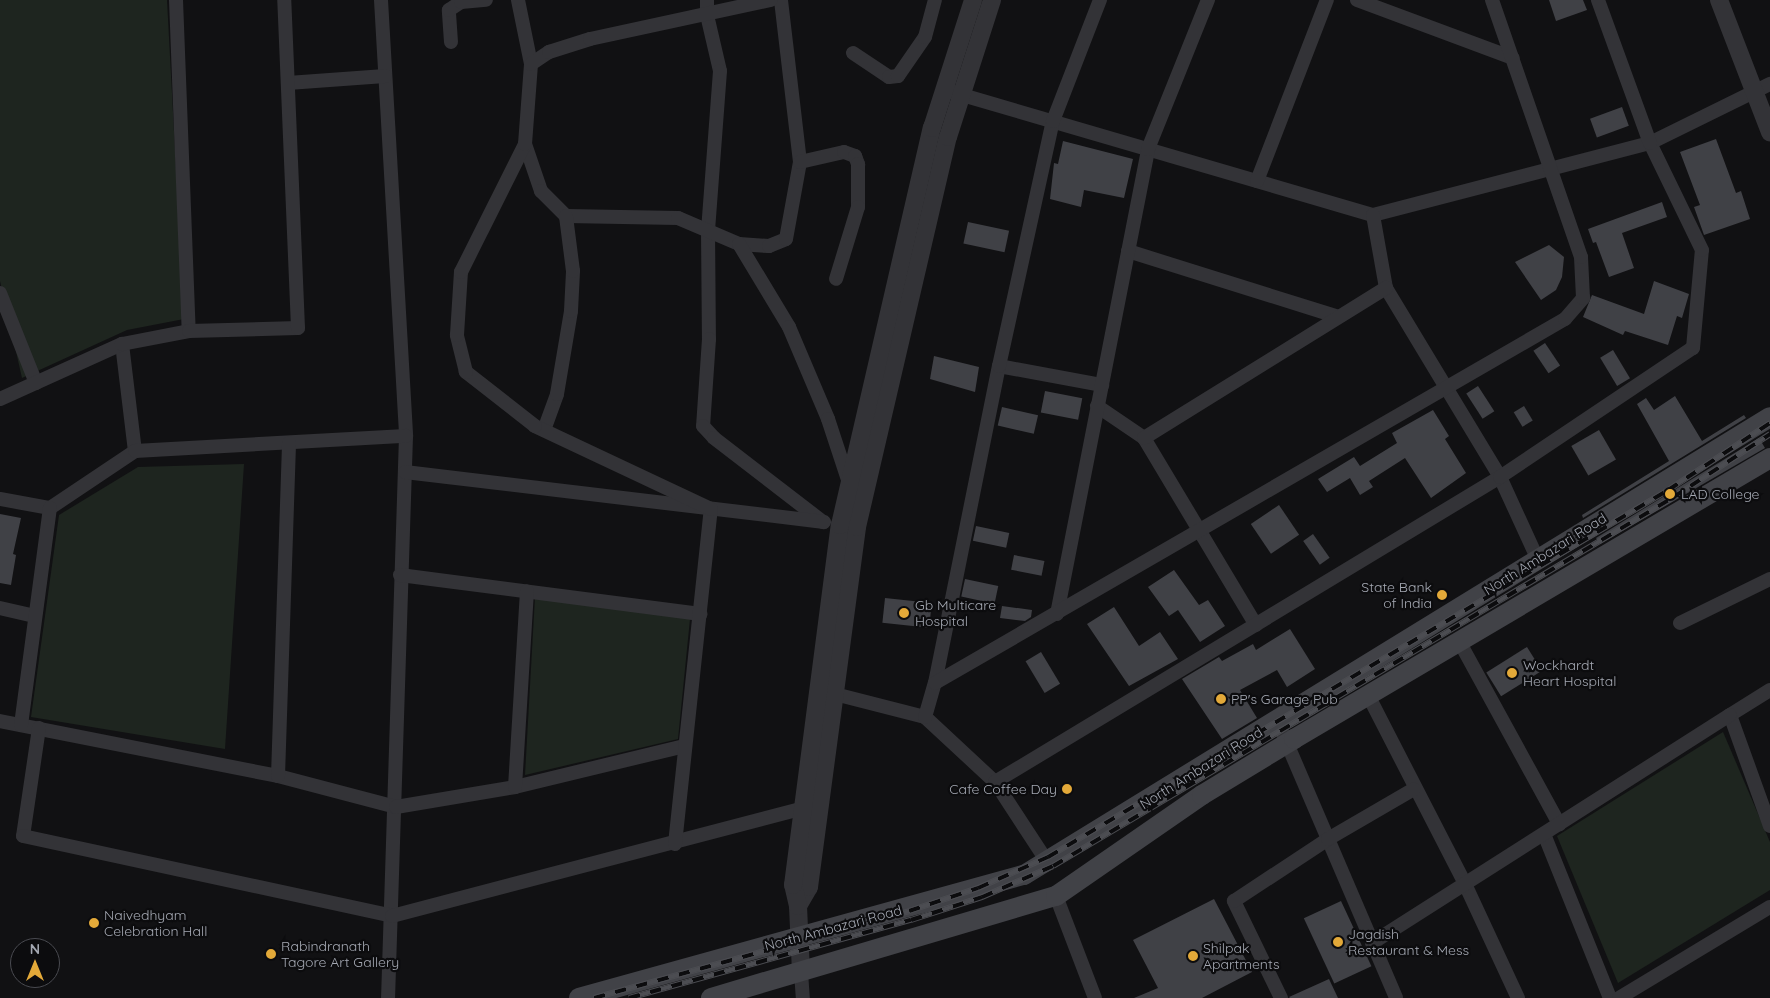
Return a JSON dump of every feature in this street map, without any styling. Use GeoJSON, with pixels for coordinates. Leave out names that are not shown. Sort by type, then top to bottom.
{"type":"FeatureCollection","features":[{"type":"Feature","properties":{"kind":"main road","name":"North Ambazari Road"},"geometry":{"type":"LineString","coordinates":[[579,998],[800,936],[1011,881],[1048,863],[1537,558],[1770,417]]}},
{"type":"Feature","properties":{"kind":"main road","name":"North Ambazari Road"},"geometry":{"type":"LineString","coordinates":[[711,998],[745,993],[801,972],[1056,896],[1202,795],[1770,458]]}},
{"type":"Feature","properties":{"kind":"street"},"geometry":{"type":"LineString","coordinates":[[176,0],[189,331]]}},
{"type":"Feature","properties":{"kind":"street"},"geometry":{"type":"LineString","coordinates":[[0,399],[122,344],[189,331],[298,328],[284,0]]}},
{"type":"Feature","properties":{"kind":"street"},"geometry":{"type":"LineString","coordinates":[[381,0],[406,436],[400,575],[396,807],[388,998]]}},
{"type":"Feature","properties":{"kind":"street"},"geometry":{"type":"LineString","coordinates":[[451,42],[449,10],[461,2],[486,0]]}},
{"type":"Feature","properties":{"kind":"street"},"geometry":{"type":"LineString","coordinates":[[518,0],[530,64],[525,144],[541,191],[566,216],[573,271],[571,311],[557,394],[544,430]]}},
{"type":"Feature","properties":{"kind":"street"},"geometry":{"type":"LineString","coordinates":[[707,0],[707,15],[720,71],[708,231],[710,339],[703,426],[714,438],[840,525]]}},
{"type":"Feature","properties":{"kind":"street"},"geometry":{"type":"LineString","coordinates":[[530,64],[549,52],[590,39],[772,0]]}},
{"type":"Feature","properties":{"kind":"street"},"geometry":{"type":"LineString","coordinates":[[566,216],[678,218],[739,244],[769,246],[786,239],[800,162],[781,0]]}},
{"type":"Feature","properties":{"kind":"street"},"geometry":{"type":"LineString","coordinates":[[853,53],[889,77],[898,76],[925,37],[935,0]]}},
{"type":"Feature","properties":{"kind":"street"},"geometry":{"type":"LineString","coordinates":[[840,525],[900,332],[973,0]]}},
{"type":"Feature","properties":{"kind":"street"},"geometry":{"type":"LineString","coordinates":[[798,906],[809,887],[824,692],[840,525],[848,480],[952,92],[992,0]]}},
{"type":"Feature","properties":{"kind":"street"},"geometry":{"type":"LineString","coordinates":[[925,717],[936,684],[999,366],[1053,121],[1100,0]]}},
{"type":"Feature","properties":{"kind":"street"},"geometry":{"type":"LineString","coordinates":[[1057,614],[1148,149],[1208,0]]}},
{"type":"Feature","properties":{"kind":"street"},"geometry":{"type":"LineString","coordinates":[[1256,181],[1327,0]]}},
{"type":"Feature","properties":{"kind":"street"},"geometry":{"type":"LineString","coordinates":[[1356,0],[1513,58]]}},
{"type":"Feature","properties":{"kind":"street"},"geometry":{"type":"LineString","coordinates":[[936,684],[1201,531],[1445,386],[1565,319],[1583,298],[1581,257],[1552,168],[1492,0]]}},
{"type":"Feature","properties":{"kind":"street"},"geometry":{"type":"LineString","coordinates":[[995,782],[1500,477],[1693,348],[1702,250],[1650,143],[1598,0]]}},
{"type":"Feature","properties":{"kind":"street"},"geometry":{"type":"LineString","coordinates":[[1719,0],[1762,88],[1770,132]]}},
{"type":"Feature","properties":{"kind":"street"},"geometry":{"type":"LineString","coordinates":[[288,83],[385,76]]}},
{"type":"Feature","properties":{"kind":"street"},"geometry":{"type":"LineString","coordinates":[[952,92],[1373,215],[1650,143],[1762,88]]}},
{"type":"Feature","properties":{"kind":"street"},"geometry":{"type":"LineString","coordinates":[[525,144],[461,272],[457,335],[466,372],[544,430],[711,509]]}},
{"type":"Feature","properties":{"kind":"street"},"geometry":{"type":"LineString","coordinates":[[800,162],[844,152],[855,156],[858,164],[858,207],[836,279]]}},
{"type":"Feature","properties":{"kind":"street"},"geometry":{"type":"LineString","coordinates":[[1373,215],[1386,288],[1500,477],[1537,558]]}},
{"type":"Feature","properties":{"kind":"street"},"geometry":{"type":"LineString","coordinates":[[739,244],[789,327],[828,419],[848,480]]}},
{"type":"Feature","properties":{"kind":"street"},"geometry":{"type":"LineString","coordinates":[[1128,251],[1338,317]]}},
{"type":"Feature","properties":{"kind":"street"},"geometry":{"type":"LineString","coordinates":[[1144,438],[1386,288]]}},
{"type":"Feature","properties":{"kind":"street"},"geometry":{"type":"LineString","coordinates":[[0,293],[36,383]]}},
{"type":"Feature","properties":{"kind":"street"},"geometry":{"type":"LineString","coordinates":[[122,344],[136,451]]}},
{"type":"Feature","properties":{"kind":"street"},"geometry":{"type":"LineString","coordinates":[[999,366],[1102,385]]}},
{"type":"Feature","properties":{"kind":"street"},"geometry":{"type":"LineString","coordinates":[[1098,406],[1144,438],[1256,625]]}},
{"type":"Feature","properties":{"kind":"street"},"geometry":{"type":"LineString","coordinates":[[0,499],[50,508],[136,451],[406,436]]}},
{"type":"Feature","properties":{"kind":"street"},"geometry":{"type":"LineString","coordinates":[[278,776],[290,443]]}},
{"type":"Feature","properties":{"kind":"street"},"geometry":{"type":"LineString","coordinates":[[405,472],[840,525]]}},
{"type":"Feature","properties":{"kind":"street"},"geometry":{"type":"LineString","coordinates":[[21,725],[34,616],[50,508]]}},
{"type":"Feature","properties":{"kind":"street"},"geometry":{"type":"LineString","coordinates":[[675,844],[711,509]]}},
{"type":"Feature","properties":{"kind":"street"},"geometry":{"type":"LineString","coordinates":[[400,575],[700,614]]}},
{"type":"Feature","properties":{"kind":"street"},"geometry":{"type":"LineString","coordinates":[[1680,623],[1770,579]]}},
{"type":"Feature","properties":{"kind":"street"},"geometry":{"type":"LineString","coordinates":[[514,787],[527,591]]}},
{"type":"Feature","properties":{"kind":"street"},"geometry":{"type":"LineString","coordinates":[[0,608],[34,616]]}},
{"type":"Feature","properties":{"kind":"street"},"geometry":{"type":"LineString","coordinates":[[1459,641],[1559,824]]}},
{"type":"Feature","properties":{"kind":"street"},"geometry":{"type":"LineString","coordinates":[[1372,943],[1770,690]]}},
{"type":"Feature","properties":{"kind":"street"},"geometry":{"type":"LineString","coordinates":[[824,692],[925,717],[995,782],[1048,863]]}},
{"type":"Feature","properties":{"kind":"street"},"geometry":{"type":"LineString","coordinates":[[803,998],[798,906],[793,885],[803,808],[824,692]]}},
{"type":"Feature","properties":{"kind":"street"},"geometry":{"type":"LineString","coordinates":[[1368,695],[1414,789],[1465,884],[1518,998]]}},
{"type":"Feature","properties":{"kind":"street"},"geometry":{"type":"LineString","coordinates":[[1730,715],[1770,826]]}},
{"type":"Feature","properties":{"kind":"street"},"geometry":{"type":"LineString","coordinates":[[1277,720],[1289,742],[1396,998]]}},
{"type":"Feature","properties":{"kind":"street"},"geometry":{"type":"LineString","coordinates":[[0,721],[278,776],[396,807],[514,787],[686,746]]}},
{"type":"Feature","properties":{"kind":"street"},"geometry":{"type":"LineString","coordinates":[[38,728],[23,836],[392,916],[675,844],[803,808]]}},
{"type":"Feature","properties":{"kind":"street"},"geometry":{"type":"LineString","coordinates":[[1281,998],[1234,901],[1328,839],[1414,789]]}},
{"type":"Feature","properties":{"kind":"street"},"geometry":{"type":"LineString","coordinates":[[1544,834],[1610,998]]}},
{"type":"Feature","properties":{"kind":"street"},"geometry":{"type":"LineString","coordinates":[[1056,896],[1095,998]]}},
{"type":"Feature","properties":{"kind":"street"},"geometry":{"type":"LineString","coordinates":[[1619,998],[1770,907]]}},
{"type":"Feature","properties":{"kind":"shaded area"},"geometry":{"type":"Polygon","coordinates":[[[0,0],[167,0],[184,319],[127,330],[22,378],[0,281],[0,0]]]}},
{"type":"Feature","properties":{"kind":"shaded area"},"geometry":{"type":"Polygon","coordinates":[[[244,464],[225,749],[31,717],[59,515],[138,467],[244,464]]]}},
{"type":"Feature","properties":{"kind":"shaded area"},"geometry":{"type":"Polygon","coordinates":[[[535,597],[690,619],[678,739],[525,775],[535,597]]]}},
{"type":"Feature","properties":{"kind":"shaded area"},"geometry":{"type":"Polygon","coordinates":[[[1723,732],[1770,842],[1770,890],[1618,983],[1557,836],[1723,732]]]}},
{"type":"Feature","properties":{"kind":"building"},"geometry":{"type":"Polygon","coordinates":[[[1549,0],[1583,0],[1587,10],[1556,21],[1549,0]]]}},
{"type":"Feature","properties":{"kind":"building"},"geometry":{"type":"Polygon","coordinates":[[[1622,107],[1629,126],[1597,137],[1590,119],[1622,107]]]}},
{"type":"Feature","properties":{"kind":"building"},"geometry":{"type":"Polygon","coordinates":[[[1716,139],[1736,193],[1741,191],[1750,219],[1704,235],[1694,207],[1700,205],[1680,152],[1716,139]]]}},
{"type":"Feature","properties":{"kind":"building"},"geometry":{"type":"Polygon","coordinates":[[[1063,141],[1133,159],[1124,198],[1084,190],[1081,207],[1050,199],[1054,163],[1058,164],[1063,141]]]}},
{"type":"Feature","properties":{"kind":"building"},"geometry":{"type":"Polygon","coordinates":[[[1662,202],[1667,217],[1622,233],[1634,268],[1609,277],[1596,242],[1593,243],[1588,229],[1662,202]]]}},
{"type":"Feature","properties":{"kind":"building"},"geometry":{"type":"Polygon","coordinates":[[[968,222],[1009,231],[1005,252],[963,244],[968,222]]]}},
{"type":"Feature","properties":{"kind":"building"},"geometry":{"type":"Polygon","coordinates":[[[1549,245],[1564,257],[1562,277],[1556,290],[1541,300],[1515,262],[1549,245]]]}},
{"type":"Feature","properties":{"kind":"building"},"geometry":{"type":"Polygon","coordinates":[[[1654,281],[1689,294],[1682,318],[1677,316],[1668,345],[1625,331],[1623,335],[1583,317],[1592,295],[1644,314],[1654,281]]]}},
{"type":"Feature","properties":{"kind":"building"},"geometry":{"type":"Polygon","coordinates":[[[1545,343],[1560,365],[1548,373],[1533,351],[1545,343]]]}},
{"type":"Feature","properties":{"kind":"building"},"geometry":{"type":"Polygon","coordinates":[[[1613,350],[1630,378],[1617,386],[1600,358],[1613,350]]]}},
{"type":"Feature","properties":{"kind":"building"},"geometry":{"type":"Polygon","coordinates":[[[934,356],[979,367],[975,392],[930,379],[934,356]]]}},
{"type":"Feature","properties":{"kind":"building"},"geometry":{"type":"Polygon","coordinates":[[[1478,386],[1494,411],[1483,419],[1466,394],[1478,386]]]}},
{"type":"Feature","properties":{"kind":"building"},"geometry":{"type":"Polygon","coordinates":[[[1045,391],[1082,398],[1078,420],[1041,413],[1045,391]]]}},
{"type":"Feature","properties":{"kind":"building"},"geometry":{"type":"Polygon","coordinates":[[[1675,396],[1702,441],[1744,415],[1746,418],[1583,518],[1582,515],[1669,461],[1637,404],[1646,398],[1654,410],[1675,396]]]}},
{"type":"Feature","properties":{"kind":"building"},"geometry":{"type":"Polygon","coordinates":[[[1524,406],[1533,421],[1522,427],[1514,412],[1524,406]]]}},
{"type":"Feature","properties":{"kind":"building"},"geometry":{"type":"Polygon","coordinates":[[[1002,407],[1038,415],[1034,434],[998,426],[1002,407]]]}},
{"type":"Feature","properties":{"kind":"building"},"geometry":{"type":"Polygon","coordinates":[[[1433,410],[1449,436],[1445,439],[1466,473],[1431,498],[1405,458],[1369,481],[1373,487],[1360,495],[1350,478],[1327,492],[1318,479],[1354,457],[1360,466],[1397,443],[1392,433],[1433,410]]]}},
{"type":"Feature","properties":{"kind":"building"},"geometry":{"type":"Polygon","coordinates":[[[1599,430],[1616,459],[1588,475],[1571,446],[1599,430]]]}},
{"type":"Feature","properties":{"kind":"building"},"geometry":{"type":"Polygon","coordinates":[[[1759,438],[1765,448],[1600,544],[1596,538],[1759,438]]]}},
{"type":"Feature","properties":{"kind":"building"},"geometry":{"type":"Polygon","coordinates":[[[1279,505],[1299,535],[1271,554],[1251,524],[1279,505]]]}},
{"type":"Feature","properties":{"kind":"building"},"geometry":{"type":"Polygon","coordinates":[[[0,514],[21,518],[13,554],[16,555],[11,585],[0,583],[0,514]]]}},
{"type":"Feature","properties":{"kind":"building"},"geometry":{"type":"Polygon","coordinates":[[[976,526],[1009,533],[1006,548],[973,541],[976,526]]]}},
{"type":"Feature","properties":{"kind":"building"},"geometry":{"type":"Polygon","coordinates":[[[1313,534],[1330,558],[1320,565],[1303,541],[1313,534]]]}},
{"type":"Feature","properties":{"kind":"building"},"geometry":{"type":"Polygon","coordinates":[[[1014,555],[1044,561],[1042,576],[1011,570],[1014,555]]]}},
{"type":"Feature","properties":{"kind":"building"},"geometry":{"type":"Polygon","coordinates":[[[1174,570],[1199,605],[1208,600],[1225,626],[1200,642],[1178,610],[1169,616],[1148,587],[1174,570]]]}},
{"type":"Feature","properties":{"kind":"building"},"geometry":{"type":"Polygon","coordinates":[[[965,579],[998,586],[995,604],[961,597],[965,579]]]}},
{"type":"Feature","properties":{"kind":"building"},"geometry":{"type":"Polygon","coordinates":[[[885,598],[932,603],[929,628],[882,623],[885,598]]]}},
{"type":"Feature","properties":{"kind":"building"},"geometry":{"type":"Polygon","coordinates":[[[1002,606],[1032,610],[1031,617],[1025,621],[1000,618],[1002,606]]]}},
{"type":"Feature","properties":{"kind":"building"},"geometry":{"type":"Polygon","coordinates":[[[1114,607],[1139,646],[1160,632],[1178,659],[1129,686],[1087,624],[1114,607]]]}},
{"type":"Feature","properties":{"kind":"building"},"geometry":{"type":"Polygon","coordinates":[[[1290,629],[1315,669],[1287,687],[1277,670],[1240,690],[1257,718],[1222,739],[1182,679],[1219,657],[1222,661],[1253,644],[1256,650],[1290,629]]]}},
{"type":"Feature","properties":{"kind":"building","name":"Wockhardt Heart Hospital"},"geometry":{"type":"Polygon","coordinates":[[[1527,647],[1542,671],[1501,696],[1486,672],[1527,647]]]}},
{"type":"Feature","properties":{"kind":"building"},"geometry":{"type":"Polygon","coordinates":[[[1041,652],[1060,684],[1045,693],[1026,661],[1041,652]]]}},
{"type":"Feature","properties":{"kind":"building","name":"Shilpak Apartments"},"geometry":{"type":"Polygon","coordinates":[[[1214,899],[1252,972],[1202,998],[1134,998],[1158,988],[1133,940],[1214,899]]]}},
{"type":"Feature","properties":{"kind":"building","name":"Jagdish Restaurant & Mess"},"geometry":{"type":"Polygon","coordinates":[[[1341,901],[1371,966],[1334,984],[1304,918],[1341,901]]]}},
{"type":"Feature","properties":{"kind":"building"},"geometry":{"type":"Polygon","coordinates":[[[1329,979],[1338,998],[1289,997],[1329,979]]]}},
{"type":"Feature","properties":{"kind":"railway"},"geometry":{"type":"LineString","coordinates":[[594,998],[909,911],[978,888],[1048,857],[1668,490],[1770,423]]}},
{"type":"Feature","properties":{"kind":"railway"},"geometry":{"type":"LineString","coordinates":[[629,998],[911,920],[982,897],[1053,866],[1672,498],[1770,434]]}},
{"type":"Feature","properties":{"kind":"place","name":"LAD College"},"geometry":{"type":"Point","coordinates":[1670,494]}},
{"type":"Feature","properties":{"kind":"place","name":"State Bank of India"},"geometry":{"type":"Point","coordinates":[1442,595]}},
{"type":"Feature","properties":{"kind":"place","name":"Gb Multicare Hospital"},"geometry":{"type":"Point","coordinates":[904,613]}},
{"type":"Feature","properties":{"kind":"place","name":"Wockhardt Heart Hospital"},"geometry":{"type":"Point","coordinates":[1512,673]}},
{"type":"Feature","properties":{"kind":"place","name":"PP's Garage Pub"},"geometry":{"type":"Point","coordinates":[1221,699]}},
{"type":"Feature","properties":{"kind":"place","name":"Cafe Coffee Day"},"geometry":{"type":"Point","coordinates":[1067,789]}},
{"type":"Feature","properties":{"kind":"place","name":"Naivedhyam Celebration Hall"},"geometry":{"type":"Point","coordinates":[94,923]}},
{"type":"Feature","properties":{"kind":"place","name":"Jagdish Restaurant & Mess"},"geometry":{"type":"Point","coordinates":[1338,942]}},
{"type":"Feature","properties":{"kind":"place","name":"Rabindranath Tagore Art Gallery"},"geometry":{"type":"Point","coordinates":[271,954]}},
{"type":"Feature","properties":{"kind":"place","name":"Shilpak Apartments"},"geometry":{"type":"Point","coordinates":[1193,956]}}]}
